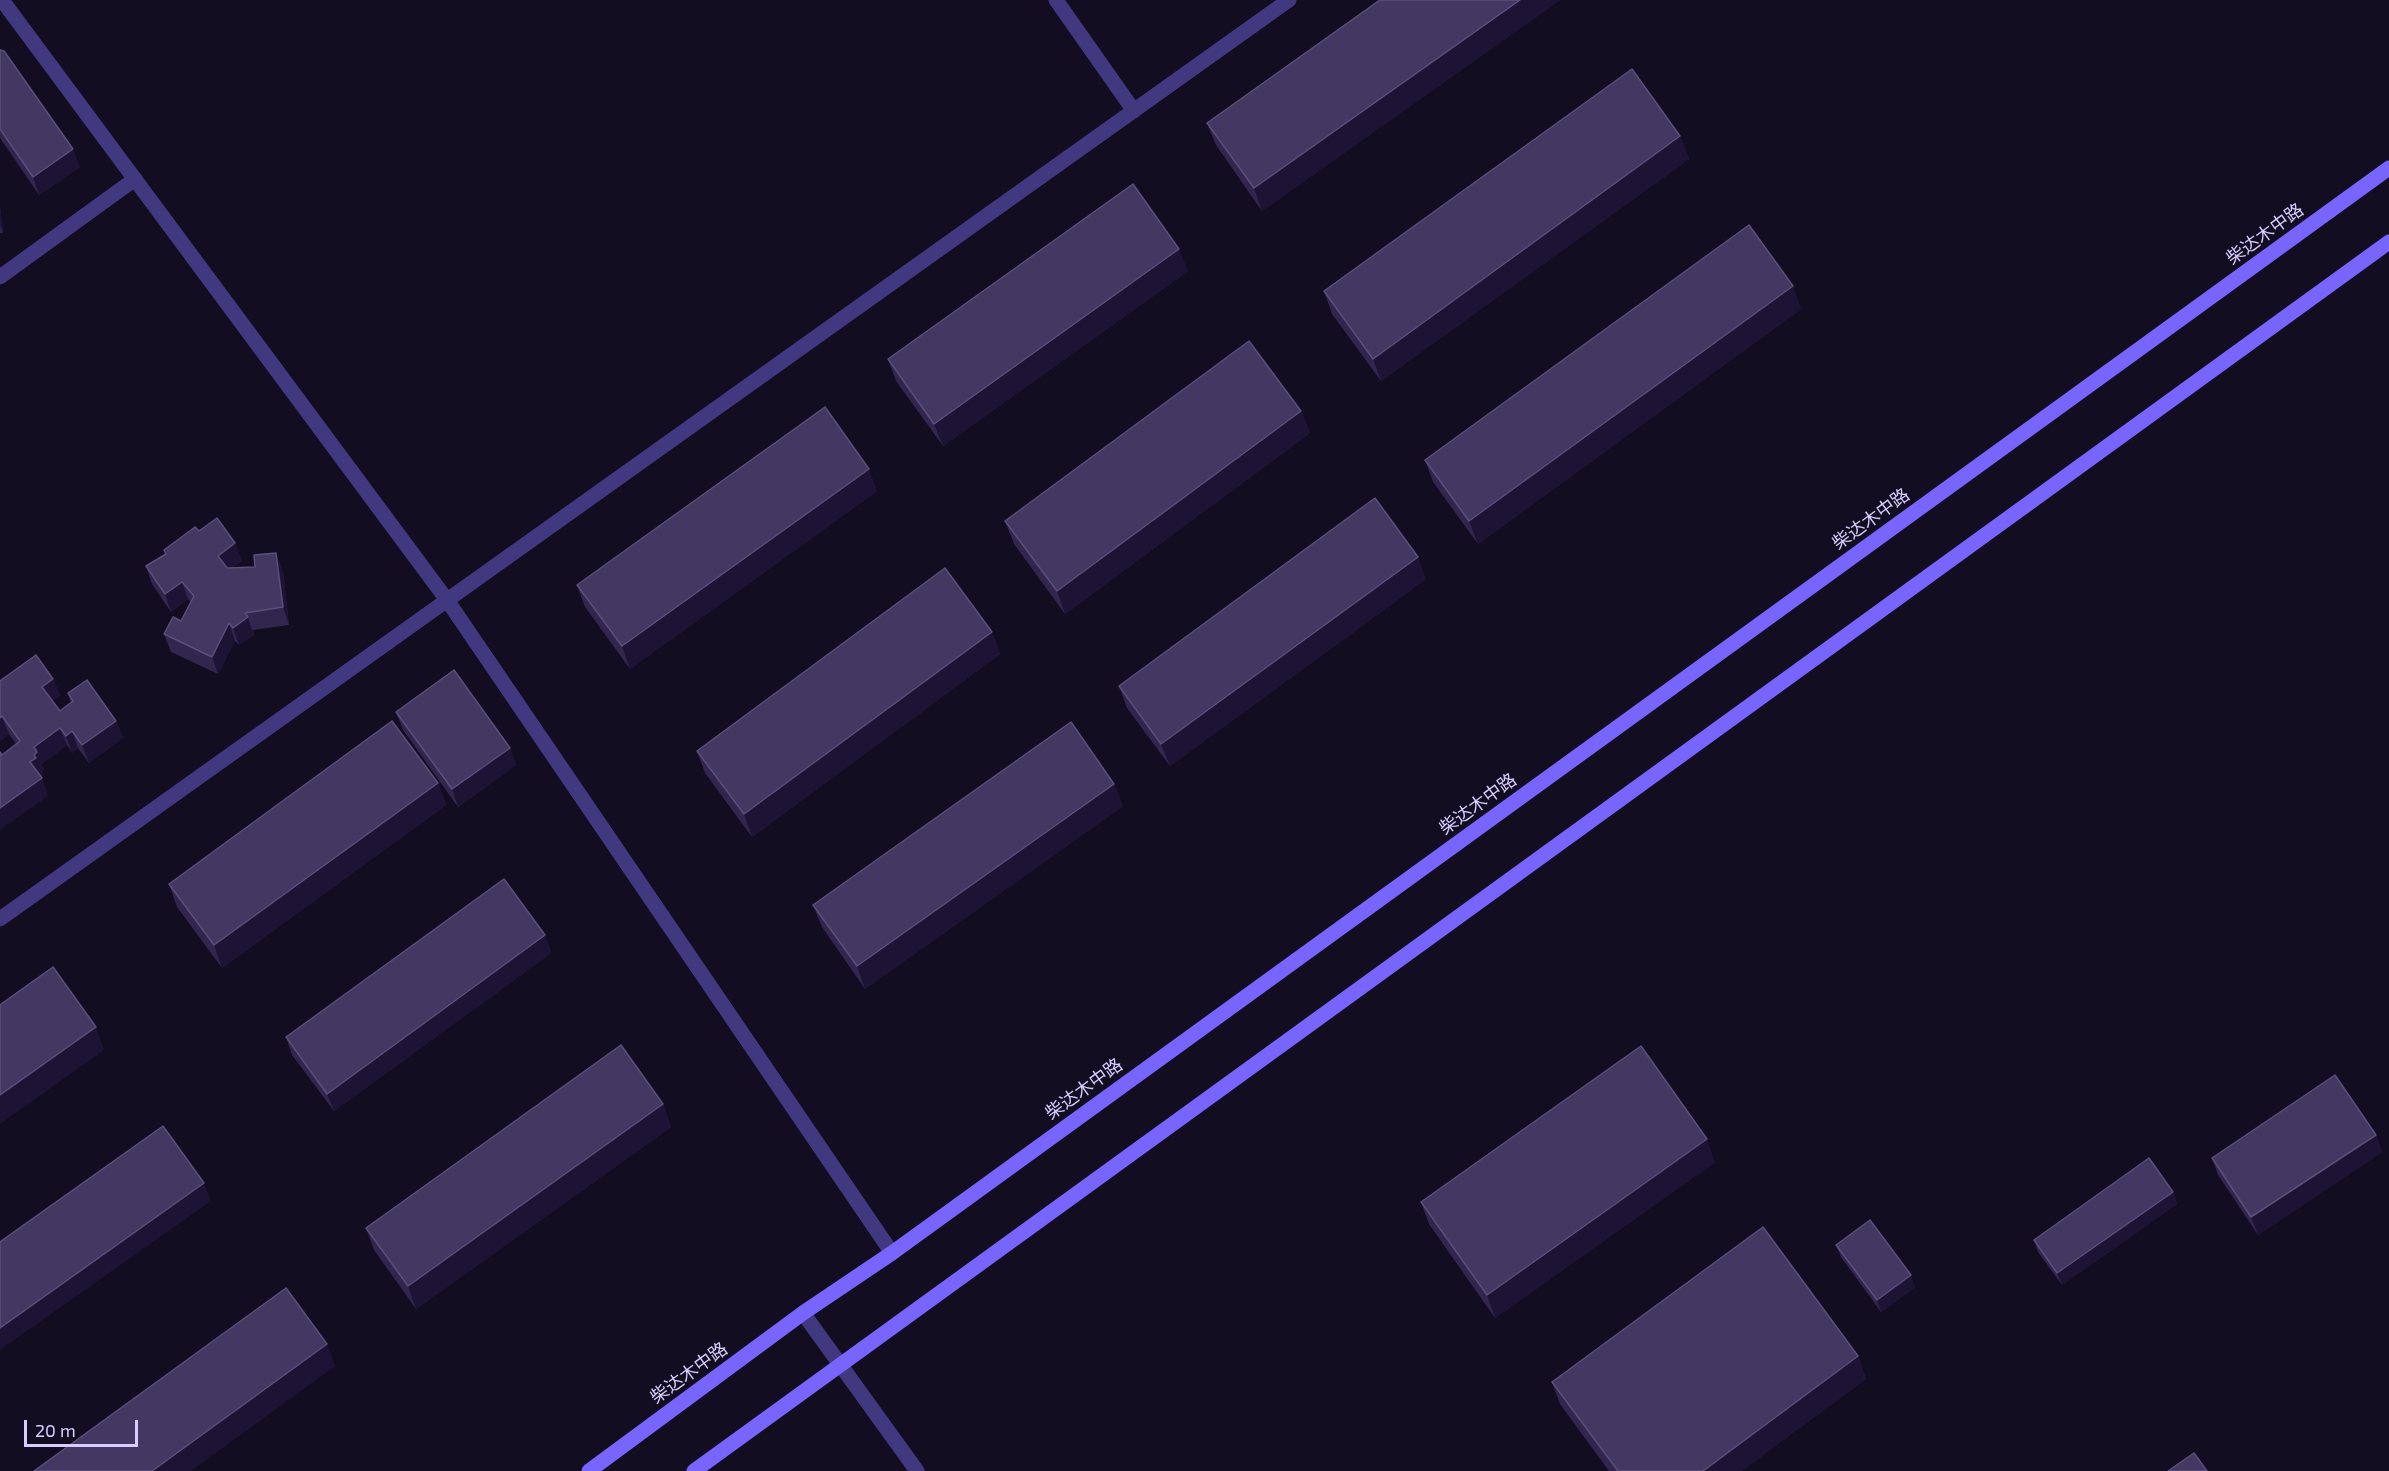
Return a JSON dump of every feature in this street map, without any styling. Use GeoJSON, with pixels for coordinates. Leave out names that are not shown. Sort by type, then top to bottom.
{"type":"FeatureCollection","features":[{"type":"Feature","properties":{"kind":"main road","name":"柴达木中路"},"geometry":{"type":"LineString","coordinates":[[589,1471],[803,1313],[892,1252],[2389,168]]}},
{"type":"Feature","properties":{"kind":"main road"},"geometry":{"type":"LineString","coordinates":[[694,1471],[2389,242]]}},
{"type":"Feature","properties":{"kind":"street"},"geometry":{"type":"LineString","coordinates":[[2,0],[447,600],[892,1252]]}},
{"type":"Feature","properties":{"kind":"street"},"geometry":{"type":"LineString","coordinates":[[1056,0],[1134,111]]}},
{"type":"Feature","properties":{"kind":"street"},"geometry":{"type":"LineString","coordinates":[[0,919],[1288,0]]}},
{"type":"Feature","properties":{"kind":"street"},"geometry":{"type":"LineString","coordinates":[[0,278],[135,179]]}},
{"type":"Feature","properties":{"kind":"street"},"geometry":{"type":"LineString","coordinates":[[803,1313],[917,1471]]}},
{"type":"Feature","properties":{"kind":"building"},"geometry":{"type":"Polygon","coordinates":[[[1380,0],[1520,0],[1254,188],[1207,123],[1380,0]]]}},
{"type":"Feature","properties":{"kind":"building"},"geometry":{"type":"Polygon","coordinates":[[[0,50],[4,51],[73,149],[33,177],[0,129],[0,50]]]}},
{"type":"Feature","properties":{"kind":"building"},"geometry":{"type":"Polygon","coordinates":[[[1632,69],[1680,136],[1373,359],[1324,291],[1632,69]]]}},
{"type":"Feature","properties":{"kind":"building"},"geometry":{"type":"Polygon","coordinates":[[[1133,184],[1179,249],[934,424],[888,359],[1133,184]]]}},
{"type":"Feature","properties":{"kind":"building"},"geometry":{"type":"Polygon","coordinates":[[[1749,225],[1793,286],[1469,521],[1425,460],[1749,225]]]}},
{"type":"Feature","properties":{"kind":"building"},"geometry":{"type":"Polygon","coordinates":[[[1249,341],[1301,411],[1057,591],[1005,521],[1249,341]]]}},
{"type":"Feature","properties":{"kind":"building"},"geometry":{"type":"Polygon","coordinates":[[[825,407],[869,469],[622,646],[577,585],[825,407]]]}},
{"type":"Feature","properties":{"kind":"building"},"geometry":{"type":"Polygon","coordinates":[[[1375,498],[1418,557],[1161,744],[1119,686],[1375,498]]]}},
{"type":"Feature","properties":{"kind":"building"},"geometry":{"type":"Polygon","coordinates":[[[217,518],[235,543],[218,556],[227,568],[255,567],[254,555],[276,553],[283,607],[245,613],[248,617],[233,628],[229,623],[212,657],[164,634],[173,617],[181,621],[194,596],[182,582],[165,594],[146,566],[166,554],[164,550],[195,527],[199,531],[217,518]]]}},
{"type":"Feature","properties":{"kind":"building"},"geometry":{"type":"Polygon","coordinates":[[[945,568],[992,632],[744,814],[697,751],[945,568]]]}},
{"type":"Feature","properties":{"kind":"building"},"geometry":{"type":"Polygon","coordinates":[[[36,655],[53,679],[42,687],[60,711],[73,701],[68,693],[87,680],[116,721],[82,745],[72,731],[66,736],[60,728],[34,747],[37,752],[34,755],[36,758],[30,762],[42,778],[0,808],[0,752],[2,755],[20,741],[2,716],[0,718],[0,681],[36,655]]]}},
{"type":"Feature","properties":{"kind":"building"},"geometry":{"type":"Polygon","coordinates":[[[454,670],[510,748],[452,789],[396,712],[454,670]]]}},
{"type":"Feature","properties":{"kind":"building"},"geometry":{"type":"Polygon","coordinates":[[[392,721],[438,783],[214,945],[169,884],[392,721]]]}},
{"type":"Feature","properties":{"kind":"building"},"geometry":{"type":"Polygon","coordinates":[[[1071,722],[1114,784],[857,966],[813,905],[1071,722]]]}},
{"type":"Feature","properties":{"kind":"building"},"geometry":{"type":"Polygon","coordinates":[[[504,879],[545,935],[327,1094],[286,1037],[504,879]]]}},
{"type":"Feature","properties":{"kind":"building"},"geometry":{"type":"Polygon","coordinates":[[[53,967],[96,1027],[0,1095],[0,1005],[53,967]]]}},
{"type":"Feature","properties":{"kind":"building"},"geometry":{"type":"Polygon","coordinates":[[[621,1045],[663,1104],[408,1286],[366,1228],[621,1045]]]}},
{"type":"Feature","properties":{"kind":"building"},"geometry":{"type":"Polygon","coordinates":[[[1641,1046],[1707,1139],[1487,1295],[1421,1202],[1641,1046]]]}},
{"type":"Feature","properties":{"kind":"building"},"geometry":{"type":"Polygon","coordinates":[[[2335,1075],[2376,1135],[2251,1217],[2212,1158],[2335,1075]]]}},
{"type":"Feature","properties":{"kind":"building"},"geometry":{"type":"Polygon","coordinates":[[[163,1126],[204,1183],[0,1328],[0,1242],[163,1126]]]}},
{"type":"Feature","properties":{"kind":"building"},"geometry":{"type":"Polygon","coordinates":[[[2149,1158],[2173,1192],[2057,1273],[2034,1240],[2149,1158]]]}},
{"type":"Feature","properties":{"kind":"building"},"geometry":{"type":"Polygon","coordinates":[[[1870,1220],[1911,1275],[1877,1300],[1836,1245],[1870,1220]]]}},
{"type":"Feature","properties":{"kind":"building"},"geometry":{"type":"Polygon","coordinates":[[[1763,1227],[1858,1356],[1703,1471],[1618,1471],[1552,1382],[1763,1227]]]}},
{"type":"Feature","properties":{"kind":"building"},"geometry":{"type":"Polygon","coordinates":[[[286,1288],[327,1344],[152,1471],[34,1471],[286,1288]]]}},
{"type":"Feature","properties":{"kind":"building"},"geometry":{"type":"Polygon","coordinates":[[[2194,1453],[2207,1471],[2168,1471],[2194,1453]]]}}]}
